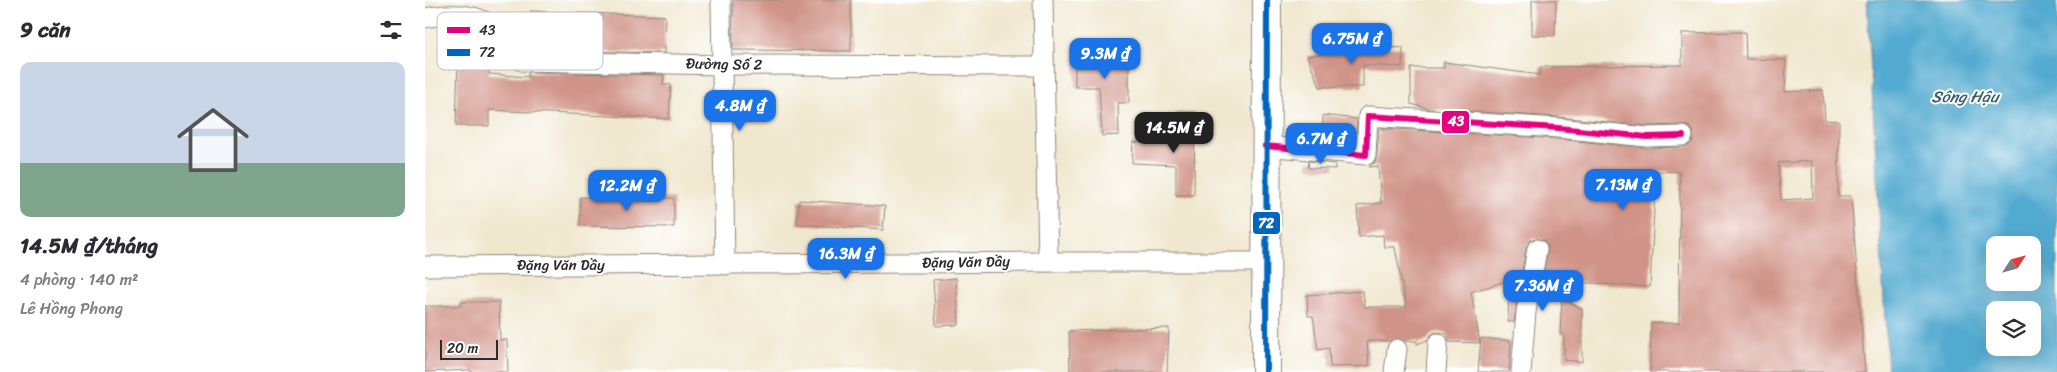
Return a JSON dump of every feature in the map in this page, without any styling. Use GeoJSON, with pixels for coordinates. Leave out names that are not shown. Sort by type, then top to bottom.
{"type":"FeatureCollection","features":[{"type":"Feature","properties":{"kind":"highway"},"geometry":{"type":"LineString","coordinates":[[1266,372],[1265,146],[1267,0]]}},
{"type":"Feature","properties":{"kind":"street"},"geometry":{"type":"LineString","coordinates":[[721,0],[725,265]]}},
{"type":"Feature","properties":{"kind":"street"},"geometry":{"type":"LineString","coordinates":[[1043,0],[1048,262]]}},
{"type":"Feature","properties":{"kind":"street","name":"Đường Số 2"},"geometry":{"type":"LineString","coordinates":[[603,62],[1043,66]]}},
{"type":"Feature","properties":{"kind":"street"},"geometry":{"type":"LineString","coordinates":[[1265,146],[1366,154],[1368,116],[1559,128],[1647,136],[1683,136]]}},
{"type":"Feature","properties":{"kind":"street"},"geometry":{"type":"LineString","coordinates":[[1521,372],[1526,312],[1537,248]]}},
{"type":"Feature","properties":{"kind":"street","name":"Đặng Văn Dầy"},"geometry":{"type":"LineString","coordinates":[[425,266],[1267,262]]}},
{"type":"Feature","properties":{"kind":"street"},"geometry":{"type":"LineString","coordinates":[[1436,372],[1438,343]]}},
{"type":"Feature","properties":{"kind":"street"},"geometry":{"type":"LineString","coordinates":[[1395,372],[1397,349]]}},
{"type":"Feature","properties":{"kind":"water","name":"Sông Hậu"},"geometry":{"type":"Polygon","coordinates":[[[1867,0],[2057,0],[2057,372],[1888,372],[1867,0]]]}},
{"type":"Feature","properties":{"kind":"building"},"geometry":{"type":"Polygon","coordinates":[[[733,0],[851,0],[851,51],[733,50],[733,0]]]}},
{"type":"Feature","properties":{"kind":"building"},"geometry":{"type":"Polygon","coordinates":[[[1532,0],[1556,0],[1555,36],[1532,35],[1532,0]]]}},
{"type":"Feature","properties":{"kind":"building"},"geometry":{"type":"Polygon","coordinates":[[[603,14],[665,16],[664,53],[603,52],[603,14]]]}},
{"type":"Feature","properties":{"kind":"building"},"geometry":{"type":"Polygon","coordinates":[[[1745,32],[1746,59],[1786,60],[1785,92],[1823,90],[1825,120],[1839,121],[1838,196],[1851,196],[1865,372],[1650,372],[1651,323],[1679,323],[1680,172],[1656,171],[1650,287],[1543,280],[1548,246],[1544,240],[1534,238],[1529,241],[1526,247],[1514,322],[1508,322],[1509,280],[1471,292],[1480,343],[1449,342],[1448,334],[1438,332],[1433,333],[1427,340],[1417,344],[1417,341],[1405,341],[1398,338],[1389,341],[1367,341],[1369,366],[1330,367],[1329,348],[1318,350],[1313,316],[1308,316],[1307,295],[1363,291],[1365,307],[1406,307],[1395,247],[1384,247],[1383,235],[1359,237],[1357,206],[1381,203],[1378,166],[1369,167],[1375,162],[1377,156],[1379,128],[1557,139],[1647,148],[1683,147],[1693,141],[1693,131],[1689,126],[1683,125],[1647,126],[1559,117],[1430,109],[1411,104],[1411,68],[1444,68],[1444,62],[1540,75],[1540,67],[1682,65],[1682,33],[1745,32]],[[1812,161],[1778,163],[1781,200],[1813,198],[1812,161]]]}},
{"type":"Feature","properties":{"kind":"building"},"geometry":{"type":"Polygon","coordinates":[[[1075,46],[1129,46],[1129,103],[1118,103],[1119,135],[1102,136],[1099,87],[1075,87],[1075,46]]]}},
{"type":"Feature","properties":{"kind":"building"},"geometry":{"type":"Polygon","coordinates":[[[1370,46],[1403,48],[1402,67],[1363,65],[1363,87],[1320,87],[1307,56],[1370,46]]]}},
{"type":"Feature","properties":{"kind":"building"},"geometry":{"type":"Polygon","coordinates":[[[458,70],[489,70],[489,74],[528,77],[528,72],[664,75],[663,84],[671,85],[669,119],[489,110],[489,126],[456,126],[458,70]]]}},
{"type":"Feature","properties":{"kind":"building"},"geometry":{"type":"Polygon","coordinates":[[[1176,113],[1195,113],[1194,195],[1176,195],[1176,165],[1132,163],[1133,142],[1176,145],[1176,113]]]}},
{"type":"Feature","properties":{"kind":"building"},"geometry":{"type":"Polygon","coordinates":[[[1323,115],[1357,119],[1355,143],[1322,140],[1323,115]]]}},
{"type":"Feature","properties":{"kind":"building"},"geometry":{"type":"Polygon","coordinates":[[[1309,161],[1335,164],[1335,169],[1308,168],[1309,161]]]}},
{"type":"Feature","properties":{"kind":"building"},"geometry":{"type":"Polygon","coordinates":[[[580,197],[674,198],[674,227],[580,226],[580,197]]]}},
{"type":"Feature","properties":{"kind":"building"},"geometry":{"type":"Polygon","coordinates":[[[799,200],[885,206],[883,230],[797,224],[799,200]]]}},
{"type":"Feature","properties":{"kind":"building"},"geometry":{"type":"Polygon","coordinates":[[[956,278],[959,325],[936,326],[933,280],[956,278]]]}},
{"type":"Feature","properties":{"kind":"building"},"geometry":{"type":"Polygon","coordinates":[[[1562,298],[1582,309],[1582,362],[1564,360],[1564,334],[1560,334],[1562,298]]]}},
{"type":"Feature","properties":{"kind":"building"},"geometry":{"type":"Polygon","coordinates":[[[460,302],[499,302],[500,340],[507,340],[508,372],[471,372],[471,370],[425,372],[425,306],[461,306],[460,302]]]}},
{"type":"Feature","properties":{"kind":"building"},"geometry":{"type":"Polygon","coordinates":[[[1169,328],[1167,372],[1070,372],[1069,331],[1169,328]]]}},
{"type":"Feature","properties":{"kind":"building"},"geometry":{"type":"Polygon","coordinates":[[[1481,338],[1511,341],[1509,372],[1478,372],[1481,338]]]}},
{"type":"Feature","properties":{"kind":"transit line","name":"72"},"geometry":{"type":"LineString","coordinates":[[1266,372],[1267,0]]}},
{"type":"Feature","properties":{"kind":"transit line","name":"43"},"geometry":{"type":"LineString","coordinates":[[1265,146],[1366,155],[1368,116],[1558,128],[1647,137],[1683,136]]}}]}
